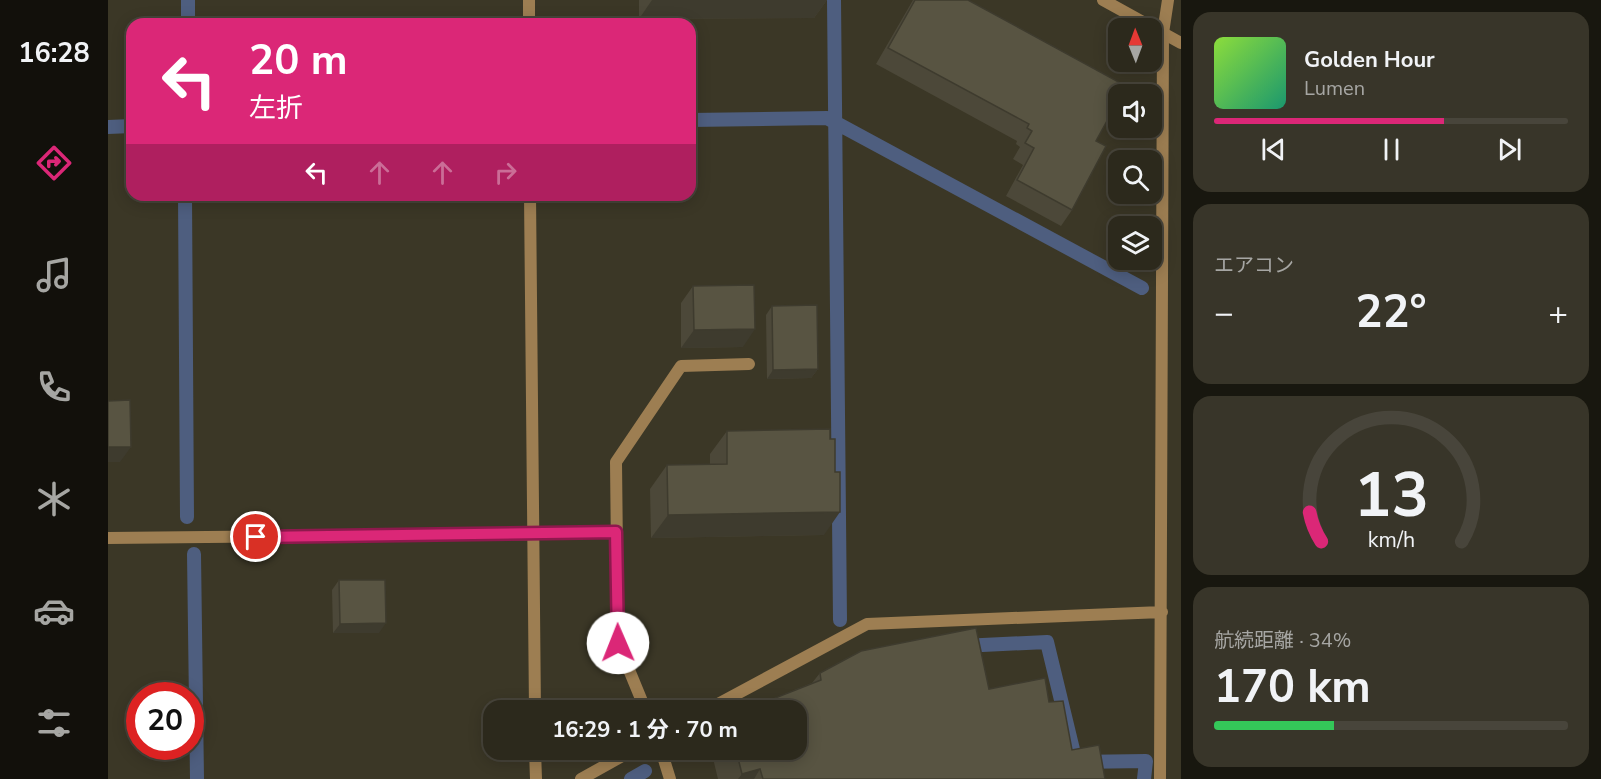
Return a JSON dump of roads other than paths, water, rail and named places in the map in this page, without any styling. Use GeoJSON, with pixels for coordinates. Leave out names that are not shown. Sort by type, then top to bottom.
{"type":"FeatureCollection","features":[{"type":"Feature","properties":{"kind":"street"},"geometry":{"type":"LineString","coordinates":[[529,0],[529,18]]}},
{"type":"Feature","properties":{"kind":"street"},"geometry":{"type":"LineString","coordinates":[[1103,0],[1181,43]]}},
{"type":"Feature","properties":{"kind":"street"},"geometry":{"type":"LineString","coordinates":[[1160,779],[1163,33],[1168,0]]}},
{"type":"Feature","properties":{"kind":"street"},"geometry":{"type":"LineString","coordinates":[[530,201],[535,700]]}},
{"type":"Feature","properties":{"kind":"street"},"geometry":{"type":"LineString","coordinates":[[641,700],[618,643],[616,462],[681,366],[749,364]]}},
{"type":"Feature","properties":{"kind":"street"},"geometry":{"type":"LineString","coordinates":[[108,538],[616,532]]}},
{"type":"Feature","properties":{"kind":"street"},"geometry":{"type":"LineString","coordinates":[[725,700],[867,624],[1162,612]]}},
{"type":"Feature","properties":{"kind":"street"},"geometry":{"type":"LineString","coordinates":[[535,760],[536,779]]}},
{"type":"Feature","properties":{"kind":"street"},"geometry":{"type":"LineString","coordinates":[[581,779],[615,760]]}},
{"type":"Feature","properties":{"kind":"street"},"geometry":{"type":"LineString","coordinates":[[664,760],[670,779]]}},
{"type":"Feature","properties":{"kind":"waterway"},"geometry":{"type":"LineString","coordinates":[[188,0],[188,18]]}},
{"type":"Feature","properties":{"kind":"waterway"},"geometry":{"type":"LineString","coordinates":[[834,0],[840,620]]}},
{"type":"Feature","properties":{"kind":"waterway"},"geometry":{"type":"LineString","coordinates":[[696,120],[827,118],[1142,288]]}},
{"type":"Feature","properties":{"kind":"waterway"},"geometry":{"type":"LineString","coordinates":[[108,127],[126,126]]}},
{"type":"Feature","properties":{"kind":"waterway"},"geometry":{"type":"LineString","coordinates":[[185,201],[187,517]]}},
{"type":"Feature","properties":{"kind":"waterway"},"geometry":{"type":"LineString","coordinates":[[194,554],[197,779]]}},
{"type":"Feature","properties":{"kind":"waterway"},"geometry":{"type":"LineString","coordinates":[[962,646],[1047,642],[1076,762],[1146,761],[1144,779]]}},
{"type":"Feature","properties":{"kind":"waterway"},"geometry":{"type":"LineString","coordinates":[[631,779],[645,771]]}}]}
